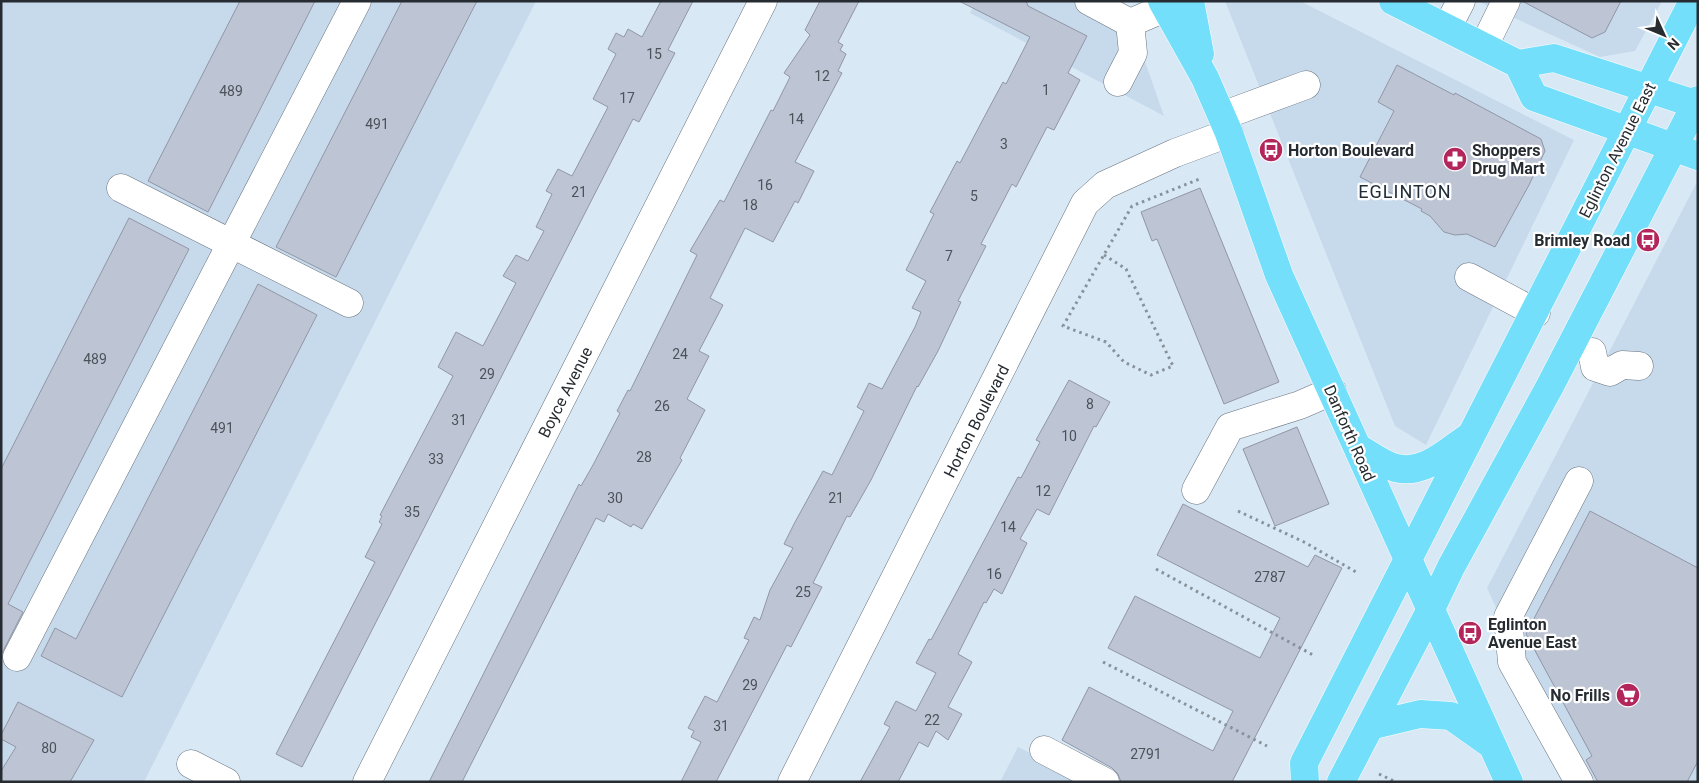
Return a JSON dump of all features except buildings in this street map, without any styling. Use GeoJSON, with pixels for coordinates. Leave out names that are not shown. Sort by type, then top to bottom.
{"type":"FeatureCollection","features":[{"type":"Feature","properties":{"kind":"main road","name":"Eglinton Avenue East"},"geometry":{"type":"LineString","coordinates":[[1305,782],[1304,763],[1408,561],[1427,519],[1536,313],[1693,1]]}},
{"type":"Feature","properties":{"kind":"main road"},"geometry":{"type":"LineString","coordinates":[[1397,2],[1518,64],[1534,97],[1698,156]]}},
{"type":"Feature","properties":{"kind":"main road","name":"Danforth Road"},"geometry":{"type":"LineString","coordinates":[[1172,3],[1225,125],[1279,275],[1430,611],[1449,646],[1509,782]]}},
{"type":"Feature","properties":{"kind":"main road"},"geometry":{"type":"LineString","coordinates":[[1340,782],[1430,611],[1451,567],[1582,347],[1672,147],[1697,103],[1554,58],[1518,64]]}},
{"type":"Feature","properties":{"kind":"main road"},"geometry":{"type":"LineString","coordinates":[[1357,447],[1395,468],[1416,469],[1425,466],[1473,434]]}},
{"type":"Feature","properties":{"kind":"main road"},"geometry":{"type":"LineString","coordinates":[[1370,726],[1420,714],[1451,716],[1493,745]]}},
{"type":"Feature","properties":{"kind":"street"},"geometry":{"type":"LineString","coordinates":[[17,657],[356,1]]}},
{"type":"Feature","properties":{"kind":"street","name":"Boyce Avenue"},"geometry":{"type":"LineString","coordinates":[[367,782],[763,1]]}},
{"type":"Feature","properties":{"kind":"street"},"geometry":{"type":"LineString","coordinates":[[1089,1],[1130,24]]}},
{"type":"Feature","properties":{"kind":"street"},"geometry":{"type":"LineString","coordinates":[[1447,28],[1461,1]]}},
{"type":"Feature","properties":{"kind":"street"},"geometry":{"type":"LineString","coordinates":[[1484,46],[1506,1]]}},
{"type":"Feature","properties":{"kind":"street"},"geometry":{"type":"LineString","coordinates":[[1130,24],[1172,3]]}},
{"type":"Feature","properties":{"kind":"street"},"geometry":{"type":"LineString","coordinates":[[1118,82],[1132,53],[1130,24]]}},
{"type":"Feature","properties":{"kind":"street","name":"Horton Boulevard"},"geometry":{"type":"LineString","coordinates":[[792,782],[1046,283],[1067,235],[1085,204],[1105,185],[1175,153],[1225,125],[1306,85]]}},
{"type":"Feature","properties":{"kind":"street"},"geometry":{"type":"LineString","coordinates":[[121,188],[349,303]]}},
{"type":"Feature","properties":{"kind":"street"},"geometry":{"type":"LineString","coordinates":[[1469,277],[1536,313]]}},
{"type":"Feature","properties":{"kind":"street"},"geometry":{"type":"LineString","coordinates":[[1582,347],[1606,346],[1630,365]]}},
{"type":"Feature","properties":{"kind":"street"},"geometry":{"type":"LineString","coordinates":[[1196,490],[1230,427],[1300,405],[1332,391]]}},
{"type":"Feature","properties":{"kind":"street"},"geometry":{"type":"LineString","coordinates":[[1578,481],[1508,617],[1512,662],[1578,782]]}},
{"type":"Feature","properties":{"kind":"street"},"geometry":{"type":"LineString","coordinates":[[1044,750],[1105,782]]}},
{"type":"Feature","properties":{"kind":"street"},"geometry":{"type":"LineString","coordinates":[[191,764],[226,782]]}},
{"type":"Feature","properties":{"kind":"path"},"geometry":{"type":"LineString","coordinates":[[1104,255],[1126,269],[1173,366],[1151,375],[1124,362],[1106,342],[1063,326],[1132,206],[1202,178]]}},
{"type":"Feature","properties":{"kind":"path"},"geometry":{"type":"LineString","coordinates":[[1238,511],[1306,544],[1356,572]]}},
{"type":"Feature","properties":{"kind":"path"},"geometry":{"type":"LineString","coordinates":[[1156,570],[1314,655]]}},
{"type":"Feature","properties":{"kind":"path"},"geometry":{"type":"LineString","coordinates":[[1102,662],[1267,746]]}},
{"type":"Feature","properties":{"kind":"path"},"geometry":{"type":"LineString","coordinates":[[1379,774],[1396,782]]}},
{"type":"Feature","properties":{"kind":"shaded area"},"geometry":{"type":"Polygon","coordinates":[[[1,1],[536,1],[144,782],[1,782],[1,1]]]}},
{"type":"Feature","properties":{"kind":"shaded area"},"geometry":{"type":"Polygon","coordinates":[[[976,1],[1124,1],[1164,116],[970,13],[976,1]]]}},
{"type":"Feature","properties":{"kind":"shaded area"},"geometry":{"type":"Polygon","coordinates":[[[1225,1],[1300,1],[1574,140],[1426,445],[1395,426],[1225,1]]]}},
{"type":"Feature","properties":{"kind":"shaded area"},"geometry":{"type":"Polygon","coordinates":[[[1477,1],[1662,1],[1635,51],[1600,57],[1477,1]]]}},
{"type":"Feature","properties":{"kind":"shaded area"},"geometry":{"type":"Polygon","coordinates":[[[1698,180],[1698,782],[1577,782],[1487,588],[1698,180]]]}},
{"type":"Feature","properties":{"kind":"shaded area"},"geometry":{"type":"Polygon","coordinates":[[[1018,747],[1089,782],[1000,782],[1018,747]]]}},
{"type":"Feature","properties":{"kind":"place","name":"Horton Boulevard"},"geometry":{"type":"Point","coordinates":[1271,150]}},
{"type":"Feature","properties":{"kind":"place","name":"Shoppers Drug Mart"},"geometry":{"type":"Point","coordinates":[1455,159]}},
{"type":"Feature","properties":{"kind":"place","name":"Brimley Road"},"geometry":{"type":"Point","coordinates":[1648,240]}},
{"type":"Feature","properties":{"kind":"place","name":"Eglinton Avenue East"},"geometry":{"type":"Point","coordinates":[1470,633]}},
{"type":"Feature","properties":{"kind":"place","name":"No Frills"},"geometry":{"type":"Point","coordinates":[1628,695]}},
{"type":"Feature","properties":{"kind":"district","name":"EGLINTON"},"geometry":{"type":"Point","coordinates":[1405,192]}}]}
